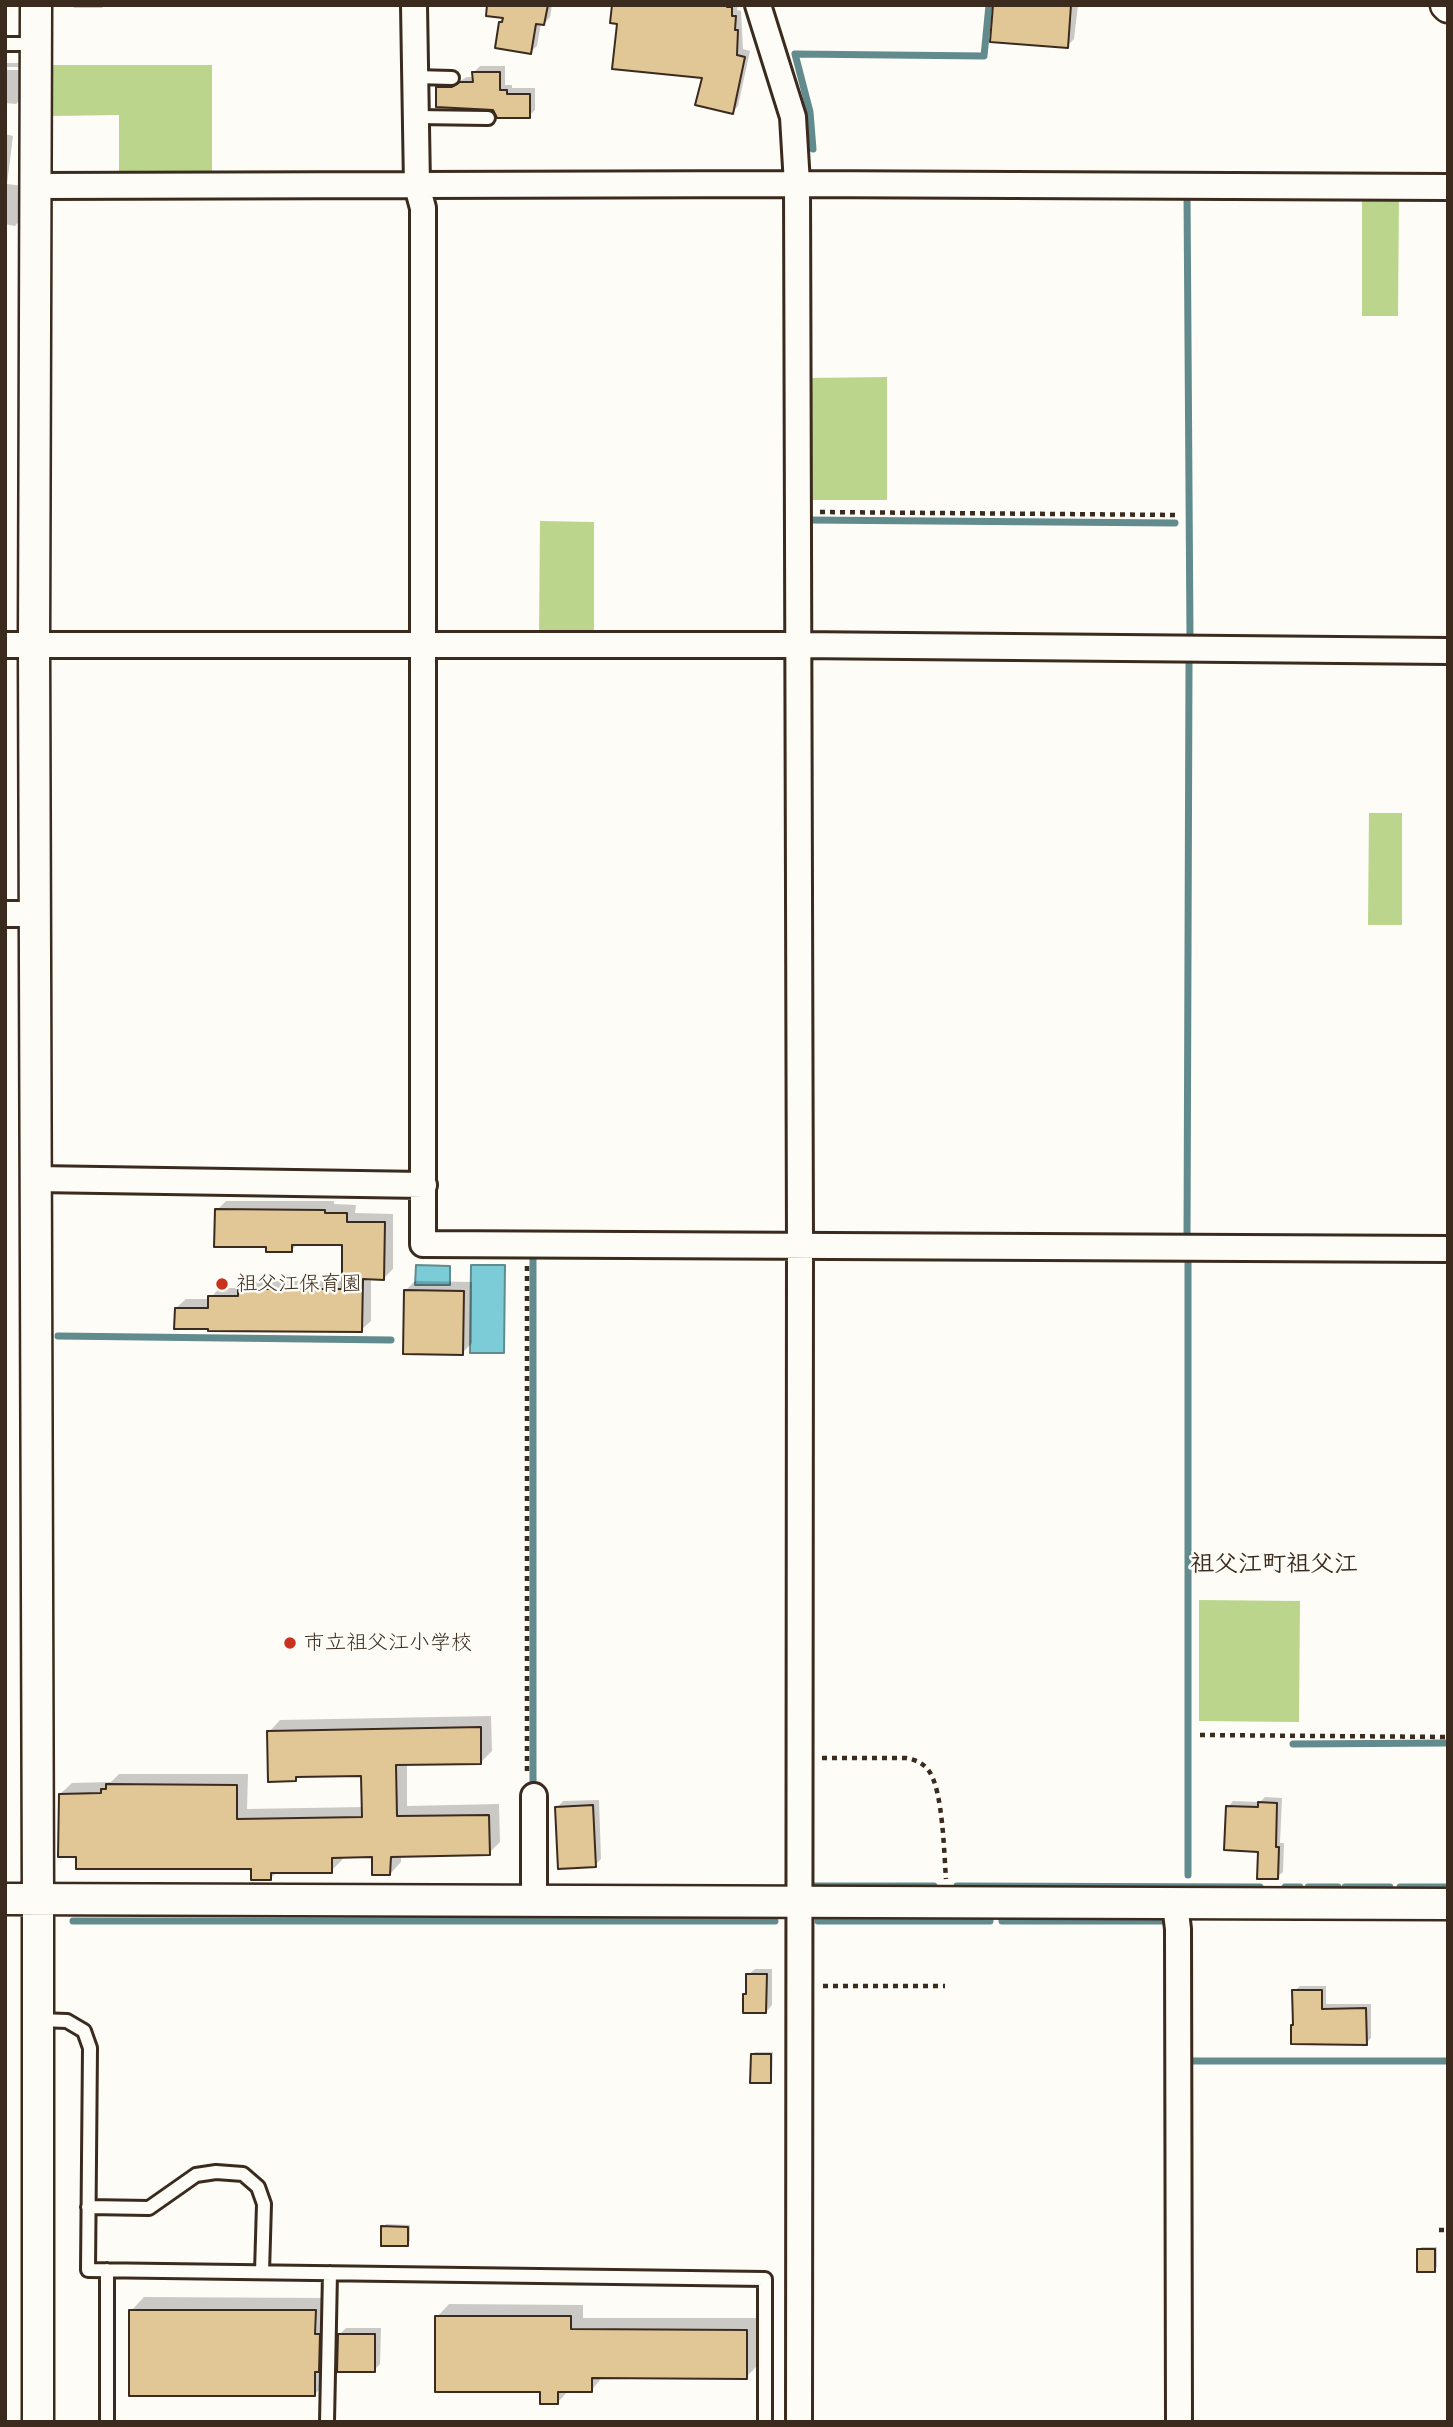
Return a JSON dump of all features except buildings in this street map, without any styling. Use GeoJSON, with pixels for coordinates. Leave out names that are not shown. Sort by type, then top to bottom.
{"type":"FeatureCollection","features":[{"type":"Feature","properties":{"kind":"street"},"geometry":{"type":"LineString","coordinates":[[36,5],[35,186],[20,645],[35,914],[38,2422]]}},
{"type":"Feature","properties":{"kind":"street"},"geometry":{"type":"LineString","coordinates":[[414,5],[417,186],[423,208],[423,1244],[1448,1248]]}},
{"type":"Feature","properties":{"kind":"street"},"geometry":{"type":"LineString","coordinates":[[758,5],[793,117],[797,184],[799,2422]]}},
{"type":"Feature","properties":{"kind":"street"},"geometry":{"type":"LineString","coordinates":[[35,186],[797,184],[1448,187]]}},
{"type":"Feature","properties":{"kind":"street"},"geometry":{"type":"LineString","coordinates":[[20,645],[797,645],[1448,651]]}},
{"type":"Feature","properties":{"kind":"street"},"geometry":{"type":"LineString","coordinates":[[5,914],[35,914]]}},
{"type":"Feature","properties":{"kind":"street"},"geometry":{"type":"LineString","coordinates":[[36,1179],[424,1185]]}},
{"type":"Feature","properties":{"kind":"street"},"geometry":{"type":"LineString","coordinates":[[534,1796],[534,1900]]}},
{"type":"Feature","properties":{"kind":"street"},"geometry":{"type":"LineString","coordinates":[[5,1899],[1448,1903]]}},
{"type":"Feature","properties":{"kind":"street"},"geometry":{"type":"LineString","coordinates":[[1175,1904],[1178,1928],[1180,2422]]}},
{"type":"Feature","properties":{"kind":"lane"},"geometry":{"type":"LineString","coordinates":[[5,44],[36,44]]}},
{"type":"Feature","properties":{"kind":"lane"},"geometry":{"type":"LineString","coordinates":[[415,77],[452,78]]}},
{"type":"Feature","properties":{"kind":"lane"},"geometry":{"type":"LineString","coordinates":[[416,117],[488,118]]}},
{"type":"Feature","properties":{"kind":"lane"},"geometry":{"type":"LineString","coordinates":[[38,2020],[67,2021],[84,2031],[90,2048],[88,2270],[765,2279],[765,2422]]}},
{"type":"Feature","properties":{"kind":"lane"},"geometry":{"type":"LineString","coordinates":[[88,2207],[149,2208],[196,2175],[215,2172],[243,2174],[258,2188],[264,2204],[262,2272]]}},
{"type":"Feature","properties":{"kind":"lane"},"geometry":{"type":"LineString","coordinates":[[107,2270],[107,2422]]}},
{"type":"Feature","properties":{"kind":"lane"},"geometry":{"type":"LineString","coordinates":[[327,2422],[330,2273]]}},
{"type":"Feature","properties":{"kind":"path"},"geometry":{"type":"LineString","coordinates":[[798,512],[1175,514]]}},
{"type":"Feature","properties":{"kind":"path"},"geometry":{"type":"LineString","coordinates":[[527,1244],[527,1789],[534,1796]]}},
{"type":"Feature","properties":{"kind":"path"},"geometry":{"type":"LineString","coordinates":[[1199,1735],[1448,1737]]}},
{"type":"Feature","properties":{"kind":"path"},"geometry":{"type":"LineString","coordinates":[[800,1758],[906,1758],[919,1761],[929,1770],[937,1786],[949,1901]]}},
{"type":"Feature","properties":{"kind":"path"},"geometry":{"type":"LineString","coordinates":[[800,1986],[945,1986]]}},
{"type":"Feature","properties":{"kind":"path"},"geometry":{"type":"LineString","coordinates":[[1439,2230],[1448,2230]]}},
{"type":"Feature","properties":{"kind":"green space"},"geometry":{"type":"Polygon","coordinates":[[[52,65],[212,65],[212,175],[119,175],[119,115],[52,116],[52,65]]]}},
{"type":"Feature","properties":{"kind":"green space"},"geometry":{"type":"Polygon","coordinates":[[[1362,193],[1399,193],[1398,316],[1362,316],[1362,193]]]}},
{"type":"Feature","properties":{"kind":"green space"},"geometry":{"type":"Polygon","coordinates":[[[887,377],[887,500],[806,500],[806,378],[887,377]]]}},
{"type":"Feature","properties":{"kind":"green space"},"geometry":{"type":"Polygon","coordinates":[[[540,521],[594,522],[594,637],[539,637],[540,521]]]}},
{"type":"Feature","properties":{"kind":"green space"},"geometry":{"type":"Polygon","coordinates":[[[1369,813],[1402,813],[1402,925],[1368,925],[1369,813]]]}},
{"type":"Feature","properties":{"kind":"green space"},"geometry":{"type":"Polygon","coordinates":[[[1199,1600],[1300,1601],[1299,1722],[1199,1721],[1199,1600]]]}},
{"type":"Feature","properties":{"kind":"water"},"geometry":{"type":"Polygon","coordinates":[[[416,1265],[450,1266],[450,1285],[415,1285],[416,1265]]]}},
{"type":"Feature","properties":{"kind":"water"},"geometry":{"type":"Polygon","coordinates":[[[471,1265],[505,1265],[504,1353],[470,1353],[471,1265]]]}},
{"type":"Feature","properties":{"kind":"waterway"},"geometry":{"type":"LineString","coordinates":[[813,149],[810,112],[795,54],[984,56],[989,5]]}},
{"type":"Feature","properties":{"kind":"waterway"},"geometry":{"type":"LineString","coordinates":[[1187,193],[1190,637]]}},
{"type":"Feature","properties":{"kind":"waterway"},"geometry":{"type":"LineString","coordinates":[[808,520],[1175,523]]}},
{"type":"Feature","properties":{"kind":"waterway"},"geometry":{"type":"LineString","coordinates":[[1187,1237],[1189,664]]}},
{"type":"Feature","properties":{"kind":"waterway"},"geometry":{"type":"LineString","coordinates":[[533,1254],[533,1781]]}},
{"type":"Feature","properties":{"kind":"waterway"},"geometry":{"type":"LineString","coordinates":[[1188,1256],[1188,1875]]}},
{"type":"Feature","properties":{"kind":"waterway"},"geometry":{"type":"LineString","coordinates":[[58,1336],[391,1340]]}},
{"type":"Feature","properties":{"kind":"waterway"},"geometry":{"type":"LineString","coordinates":[[1293,1744],[1448,1743]]}},
{"type":"Feature","properties":{"kind":"waterway"},"geometry":{"type":"LineString","coordinates":[[812,1886],[934,1886]]}},
{"type":"Feature","properties":{"kind":"waterway"},"geometry":{"type":"LineString","coordinates":[[957,1886],[1260,1887]]}},
{"type":"Feature","properties":{"kind":"waterway"},"geometry":{"type":"LineString","coordinates":[[1285,1887],[1300,1887]]}},
{"type":"Feature","properties":{"kind":"waterway"},"geometry":{"type":"LineString","coordinates":[[1308,1887],[1338,1887]]}},
{"type":"Feature","properties":{"kind":"waterway"},"geometry":{"type":"LineString","coordinates":[[1345,1887],[1390,1887]]}},
{"type":"Feature","properties":{"kind":"waterway"},"geometry":{"type":"LineString","coordinates":[[1400,1887],[1448,1887]]}},
{"type":"Feature","properties":{"kind":"waterway"},"geometry":{"type":"LineString","coordinates":[[73,1921],[775,1921]]}},
{"type":"Feature","properties":{"kind":"waterway"},"geometry":{"type":"LineString","coordinates":[[818,1921],[990,1921]]}},
{"type":"Feature","properties":{"kind":"waterway"},"geometry":{"type":"LineString","coordinates":[[1002,1921],[1170,1921]]}},
{"type":"Feature","properties":{"kind":"waterway"},"geometry":{"type":"LineString","coordinates":[[1187,2056],[1187,2061],[1448,2061]]}},
{"type":"Feature","properties":{"kind":"place","name":"祖父江保育園"},"geometry":{"type":"Point","coordinates":[222,1284]}},
{"type":"Feature","properties":{"kind":"place","name":"市立祖父江小学校"},"geometry":{"type":"Point","coordinates":[290,1643]}},
{"type":"Feature","properties":{"kind":"district","name":"祖父江町祖父江"},"geometry":{"type":"Point","coordinates":[1274,1565]}}]}
